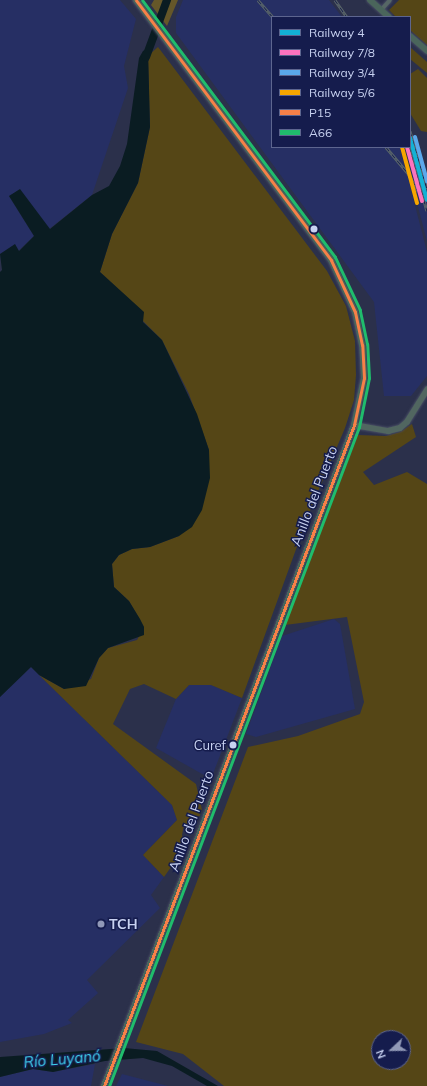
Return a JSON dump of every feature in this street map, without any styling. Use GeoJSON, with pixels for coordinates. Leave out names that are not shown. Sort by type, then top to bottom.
{"type":"FeatureCollection","features":[{"type":"Feature","properties":{"kind":"main road","name":"Anillo del Puerto"},"geometry":{"type":"LineString","coordinates":[[104,1086],[120,1040],[354,425],[363,383],[364,362],[355,312],[344,284],[311,231],[136,0]]}},
{"type":"Feature","properties":{"kind":"main road"},"geometry":{"type":"LineString","coordinates":[[370,0],[388,16]]}},
{"type":"Feature","properties":{"kind":"main road"},"geometry":{"type":"LineString","coordinates":[[411,37],[427,51]]}},
{"type":"Feature","properties":{"kind":"main road"},"geometry":{"type":"LineString","coordinates":[[354,425],[382,431],[400,428],[407,422],[427,390]]}},
{"type":"Feature","properties":{"kind":"street"},"geometry":{"type":"LineString","coordinates":[[381,10],[390,0]]}},
{"type":"Feature","properties":{"kind":"shaded area"},"geometry":{"type":"Polygon","coordinates":[[[0,0],[120,0],[136,19],[124,66],[128,88],[92,195],[49,229],[20,190],[9,196],[34,236],[18,251],[15,245],[0,254],[0,0]]]}},
{"type":"Feature","properties":{"kind":"shaded area"},"geometry":{"type":"Polygon","coordinates":[[[154,0],[178,0],[167,26],[151,5],[154,0]]]}},
{"type":"Feature","properties":{"kind":"shaded area"},"geometry":{"type":"Polygon","coordinates":[[[183,0],[329,0],[341,16],[271,16],[271,148],[400,148],[427,252],[427,376],[411,396],[384,396],[374,302],[176,33],[176,17],[183,0]]]}},
{"type":"Feature","properties":{"kind":"shaded area"},"geometry":{"type":"Polygon","coordinates":[[[399,0],[427,0],[427,45],[411,31],[411,16],[395,16],[389,10],[399,0]]]}},
{"type":"Feature","properties":{"kind":"shaded area"},"geometry":{"type":"Polygon","coordinates":[[[158,47],[327,271],[346,306],[355,341],[356,375],[354,400],[345,428],[311,508],[242,698],[211,685],[189,685],[176,699],[144,684],[130,689],[113,724],[196,784],[202,810],[197,822],[184,825],[182,835],[186,846],[164,877],[143,855],[177,820],[172,805],[39,675],[64,689],[91,679],[99,658],[108,648],[137,640],[144,627],[129,601],[114,587],[112,564],[119,555],[132,549],[150,547],[179,536],[209,450],[189,394],[162,340],[143,321],[143,312],[100,272],[112,234],[138,183],[150,127],[148,62],[150,54],[158,47]]]}},
{"type":"Feature","properties":{"kind":"shaded area"},"geometry":{"type":"Polygon","coordinates":[[[411,48],[427,62],[427,73],[411,60],[411,48]]]}},
{"type":"Feature","properties":{"kind":"shaded area"},"geometry":{"type":"Polygon","coordinates":[[[418,69],[427,78],[427,132],[421,131],[411,115],[411,73],[418,69]]]}},
{"type":"Feature","properties":{"kind":"shaded area"},"geometry":{"type":"Polygon","coordinates":[[[423,164],[427,177],[427,241],[408,169],[423,164]]]}},
{"type":"Feature","properties":{"kind":"shaded area"},"geometry":{"type":"Polygon","coordinates":[[[412,424],[416,437],[363,472],[374,485],[407,472],[427,484],[427,1086],[224,1086],[183,1054],[136,1042],[248,747],[298,736],[360,714],[364,702],[347,617],[285,625],[358,435],[386,436],[400,432],[412,424]]]}},
{"type":"Feature","properties":{"kind":"shaded area"},"geometry":{"type":"Polygon","coordinates":[[[334,619],[340,624],[355,709],[256,737],[246,734],[282,636],[334,619]]]}},
{"type":"Feature","properties":{"kind":"shaded area"},"geometry":{"type":"Polygon","coordinates":[[[31,667],[172,805],[177,820],[143,855],[164,877],[151,895],[160,908],[87,980],[98,993],[68,1020],[72,1023],[44,1034],[0,1042],[0,697],[31,667]]]}},
{"type":"Feature","properties":{"kind":"shaded area"},"geometry":{"type":"Polygon","coordinates":[[[189,685],[211,685],[242,698],[211,779],[156,748],[176,699],[189,685]]]}},
{"type":"Feature","properties":{"kind":"shaded area"},"geometry":{"type":"Polygon","coordinates":[[[95,1064],[91,1086],[0,1086],[0,1077],[33,1069],[53,1072],[95,1064]]]}},
{"type":"Feature","properties":{"kind":"shaded area"},"geometry":{"type":"Polygon","coordinates":[[[122,1074],[168,1086],[116,1086],[122,1074]]]}},
{"type":"Feature","properties":{"kind":"water"},"geometry":{"type":"Polygon","coordinates":[[[148,48],[150,127],[138,183],[112,234],[100,272],[144,312],[143,322],[162,340],[197,414],[209,450],[210,478],[202,510],[192,527],[179,536],[150,547],[132,549],[119,555],[112,564],[114,587],[129,601],[144,627],[144,635],[108,648],[99,658],[86,686],[64,689],[39,675],[31,667],[0,697],[0,272],[2,270],[0,254],[15,244],[19,251],[34,236],[9,196],[20,189],[50,229],[92,195],[109,186],[120,166],[127,144],[139,58],[143,51],[148,48]]]}},
{"type":"Feature","properties":{"kind":"water","name":"Río Luyanó"},"geometry":{"type":"Polygon","coordinates":[[[124,1048],[157,1051],[218,1086],[207,1086],[172,1066],[143,1058],[105,1061],[53,1072],[33,1069],[0,1077],[0,1057],[124,1048]]]}},
{"type":"Feature","properties":{"kind":"waterway"},"geometry":{"type":"LineString","coordinates":[[146,57],[167,0]]}},
{"type":"Feature","properties":{"kind":"railway"},"geometry":{"type":"LineString","coordinates":[[258,0],[272,16]]}},
{"type":"Feature","properties":{"kind":"railway"},"geometry":{"type":"LineString","coordinates":[[335,0],[346,16]]}},
{"type":"Feature","properties":{"kind":"railway"},"geometry":{"type":"LineString","coordinates":[[411,134],[427,189]]}},
{"type":"Feature","properties":{"kind":"railway"},"geometry":{"type":"LineString","coordinates":[[387,148],[408,173],[418,191]]}},
{"type":"Feature","properties":{"kind":"railway"},"geometry":{"type":"LineString","coordinates":[[409,148],[427,211]]}},
{"type":"Feature","properties":{"kind":"rail line","name":"3/4"},"geometry":{"type":"LineString","coordinates":[[415,137],[427,181]]}},
{"type":"Feature","properties":{"kind":"rail line","name":"4"},"geometry":{"type":"LineString","coordinates":[[411,142],[427,200]]}},
{"type":"Feature","properties":{"kind":"rail line","name":"5/6"},"geometry":{"type":"LineString","coordinates":[[402,148],[417,203]]}},
{"type":"Feature","properties":{"kind":"rail line","name":"7/8"},"geometry":{"type":"LineString","coordinates":[[407,148],[422,201]]}},
{"type":"Feature","properties":{"kind":"transit line","name":"P15"},"geometry":{"type":"LineString","coordinates":[[104,1086],[354,425],[364,378],[362,345],[355,312],[331,260],[136,0]]}},
{"type":"Feature","properties":{"kind":"transit line","name":"A66"},"geometry":{"type":"LineString","coordinates":[[109,1086],[359,427],[369,378],[367,344],[360,310],[335,257],[142,0]]}},
{"type":"Feature","properties":{"kind":"place","name":"Curef"},"geometry":{"type":"Point","coordinates":[233,745]}},
{"type":"Feature","properties":{"kind":"place","name":"TCH"},"geometry":{"type":"Point","coordinates":[101,924]}}]}
